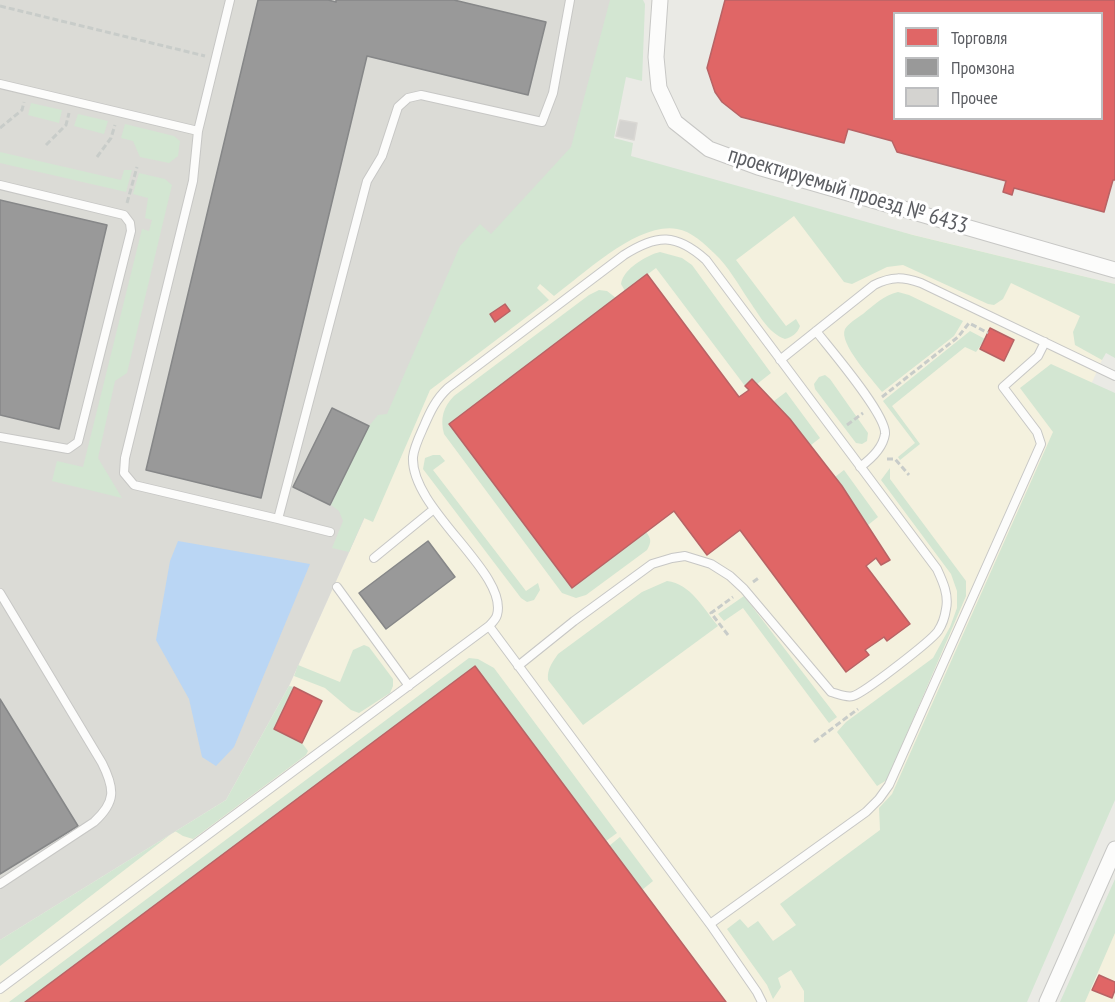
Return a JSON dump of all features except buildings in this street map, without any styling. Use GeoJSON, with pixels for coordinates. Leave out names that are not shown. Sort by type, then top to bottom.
{"type":"FeatureCollection","features":[{"type":"Feature","properties":{"kind":"street","name":"проектируемый проезд № 6433"},"geometry":{"type":"LineString","coordinates":[[660,0],[656,57],[659,88],[675,122],[709,149],[758,167],[1115,270]]}},
{"type":"Feature","properties":{"kind":"street"},"geometry":{"type":"LineString","coordinates":[[1047,1002],[1115,849]]}},
{"type":"Feature","properties":{"kind":"lane"},"geometry":{"type":"LineString","coordinates":[[230,0],[198,131],[193,181],[124,458],[124,473],[134,485],[330,532]]}},
{"type":"Feature","properties":{"kind":"lane"},"geometry":{"type":"LineString","coordinates":[[278,519],[367,181],[382,156],[398,107],[408,98],[421,96],[543,122],[553,93],[570,0]]}},
{"type":"Feature","properties":{"kind":"lane"},"geometry":{"type":"LineString","coordinates":[[0,84],[198,131]]}},
{"type":"Feature","properties":{"kind":"lane"},"geometry":{"type":"LineString","coordinates":[[0,185],[124,215],[130,223],[130,231],[78,442],[68,449],[0,437]]}},
{"type":"Feature","properties":{"kind":"lane"},"geometry":{"type":"LineString","coordinates":[[0,989],[489,626],[496,616],[497,603],[491,584],[434,509],[417,478],[413,457],[426,420],[438,397],[624,255],[651,241],[664,238],[680,241],[694,249],[706,260],[937,569],[947,600],[946,612],[938,630],[928,642],[866,689],[854,696],[843,696],[831,692],[744,589],[730,576],[711,564],[685,556],[652,564],[574,621],[518,666]]}},
{"type":"Feature","properties":{"kind":"lane"},"geometry":{"type":"LineString","coordinates":[[780,360],[874,285],[897,277],[921,283],[1115,376]]}},
{"type":"Feature","properties":{"kind":"lane"},"geometry":{"type":"LineString","coordinates":[[816,331],[873,405],[883,424],[885,434],[880,447],[860,467]]}},
{"type":"Feature","properties":{"kind":"lane"},"geometry":{"type":"LineString","coordinates":[[710,924],[866,812],[889,785],[1041,444],[1037,432],[1003,387],[1038,356],[1045,342]]}},
{"type":"Feature","properties":{"kind":"lane"},"geometry":{"type":"LineString","coordinates":[[374,558],[434,509]]}},
{"type":"Feature","properties":{"kind":"lane"},"geometry":{"type":"LineString","coordinates":[[337,587],[409,686]]}},
{"type":"Feature","properties":{"kind":"lane"},"geometry":{"type":"LineString","coordinates":[[0,593],[111,779],[112,795],[107,810],[94,822],[0,884]]}},
{"type":"Feature","properties":{"kind":"lane"},"geometry":{"type":"LineString","coordinates":[[489,626],[710,924],[762,1002]]}},
{"type":"Feature","properties":{"kind":"path"},"geometry":{"type":"LineString","coordinates":[[0,6],[216,59]]}},
{"type":"Feature","properties":{"kind":"path"},"geometry":{"type":"LineString","coordinates":[[0,128],[22,110],[25,90]]}},
{"type":"Feature","properties":{"kind":"path"},"geometry":{"type":"LineString","coordinates":[[46,145],[66,124],[72,101]]}},
{"type":"Feature","properties":{"kind":"path"},"geometry":{"type":"LineString","coordinates":[[97,157],[111,138],[119,112]]}},
{"type":"Feature","properties":{"kind":"path"},"geometry":{"type":"LineString","coordinates":[[124,215],[137,167]]}},
{"type":"Feature","properties":{"kind":"path"},"geometry":{"type":"LineString","coordinates":[[836,434],[958,337],[969,323],[988,333]]}},
{"type":"Feature","properties":{"kind":"path"},"geometry":{"type":"LineString","coordinates":[[728,635],[711,613],[760,577]]}},
{"type":"Feature","properties":{"kind":"path"},"geometry":{"type":"LineString","coordinates":[[814,742],[873,698],[866,689]]}},
{"type":"Feature","properties":{"kind":"shaded area"},"geometry":{"type":"Polygon","coordinates":[[[0,0],[620,0],[585,155],[469,285],[289,686],[226,800],[0,940],[0,0]]]}},
{"type":"Feature","properties":{"kind":"shaded area"},"geometry":{"type":"Polygon","coordinates":[[[585,155],[1115,284],[1115,331],[814,1002],[0,1002],[0,940],[226,800],[289,686],[469,285],[585,155]]]}},
{"type":"Feature","properties":{"kind":"shaded area"},"geometry":{"type":"Polygon","coordinates":[[[1115,908],[1115,1002],[1072,1002],[1115,908]]]}},
{"type":"Feature","properties":{"kind":"green space"},"geometry":{"type":"Polygon","coordinates":[[[610,0],[643,0],[645,4],[642,81],[626,77],[614,138],[633,143],[631,156],[913,235],[1115,284],[1115,358],[1106,353],[1102,360],[1075,345],[1073,332],[1080,316],[1011,283],[1003,299],[994,305],[903,265],[887,267],[852,284],[844,282],[794,216],[736,260],[786,326],[796,319],[800,326],[799,329],[794,335],[785,339],[773,332],[764,322],[729,270],[707,246],[682,230],[662,229],[646,233],[612,251],[554,296],[540,284],[537,288],[549,300],[430,390],[373,522],[364,518],[349,552],[332,548],[343,521],[339,511],[331,505],[369,426],[378,415],[387,414],[460,246],[480,224],[491,234],[571,147],[610,0]]]}},
{"type":"Feature","properties":{"kind":"green space"},"geometry":{"type":"Polygon","coordinates":[[[31,103],[62,110],[59,123],[28,115],[31,103]]]}},
{"type":"Feature","properties":{"kind":"green space"},"geometry":{"type":"Polygon","coordinates":[[[78,114],[108,121],[104,134],[74,126],[78,114]]]}},
{"type":"Feature","properties":{"kind":"green space"},"geometry":{"type":"Polygon","coordinates":[[[125,124],[174,136],[180,141],[178,156],[169,163],[140,157],[133,141],[121,138],[125,124]]]}},
{"type":"Feature","properties":{"kind":"green space"},"geometry":{"type":"Polygon","coordinates":[[[0,152],[121,180],[124,170],[132,170],[126,192],[0,163],[0,152]]]}},
{"type":"Feature","properties":{"kind":"green space"},"geometry":{"type":"Polygon","coordinates":[[[139,173],[165,179],[172,185],[127,373],[115,381],[98,458],[122,498],[52,481],[57,461],[83,467],[142,229],[149,231],[152,220],[145,218],[148,198],[133,194],[139,173]]]}},
{"type":"Feature","properties":{"kind":"green space"},"geometry":{"type":"Polygon","coordinates":[[[660,252],[682,258],[692,265],[771,373],[757,384],[752,380],[745,386],[656,268],[625,291],[621,284],[626,273],[642,259],[660,252]]]}},
{"type":"Feature","properties":{"kind":"green space"},"geometry":{"type":"Polygon","coordinates":[[[599,290],[607,291],[616,298],[449,424],[572,588],[646,532],[648,534],[650,541],[647,550],[586,595],[576,598],[562,593],[444,434],[442,423],[447,404],[454,396],[589,295],[599,290]]]}},
{"type":"Feature","properties":{"kind":"green space"},"geometry":{"type":"Polygon","coordinates":[[[898,292],[963,321],[954,336],[882,392],[851,352],[844,335],[845,329],[851,323],[888,295],[898,292]]]}},
{"type":"Feature","properties":{"kind":"green space"},"geometry":{"type":"Polygon","coordinates":[[[970,331],[985,339],[976,352],[965,347],[892,406],[920,444],[900,460],[898,457],[915,443],[883,401],[970,331]]]}},
{"type":"Feature","properties":{"kind":"green space"},"geometry":{"type":"Polygon","coordinates":[[[1051,364],[1115,393],[1115,800],[1027,1002],[804,1002],[804,991],[791,970],[778,978],[781,987],[773,999],[767,985],[727,929],[740,919],[748,928],[758,921],[773,941],[796,925],[780,904],[880,830],[879,808],[892,794],[1053,432],[1020,388],[1051,364]]]}},
{"type":"Feature","properties":{"kind":"green space"},"geometry":{"type":"Polygon","coordinates":[[[825,375],[868,433],[867,441],[862,444],[856,443],[815,389],[814,384],[819,377],[825,375]]]}},
{"type":"Feature","properties":{"kind":"green space"},"geometry":{"type":"Polygon","coordinates":[[[786,392],[820,438],[811,445],[774,401],[786,392]]]}},
{"type":"Feature","properties":{"kind":"green space"},"geometry":{"type":"Polygon","coordinates":[[[440,455],[445,461],[433,470],[526,591],[538,583],[540,590],[534,600],[527,602],[521,598],[423,469],[425,458],[440,455]]]}},
{"type":"Feature","properties":{"kind":"green space"},"geometry":{"type":"Polygon","coordinates":[[[890,468],[890,479],[966,581],[966,596],[887,780],[877,786],[837,732],[846,722],[933,658],[950,627],[957,608],[957,591],[951,574],[881,480],[890,468]]]}},
{"type":"Feature","properties":{"kind":"green space"},"geometry":{"type":"Polygon","coordinates":[[[844,470],[878,517],[868,525],[835,477],[844,470]]]}},
{"type":"Feature","properties":{"kind":"green space"},"geometry":{"type":"Polygon","coordinates":[[[667,581],[690,592],[718,626],[583,725],[548,680],[552,663],[558,654],[642,592],[667,581]]]}},
{"type":"Feature","properties":{"kind":"green space"},"geometry":{"type":"Polygon","coordinates":[[[744,596],[837,717],[829,723],[743,608],[724,621],[718,614],[744,596]]]}},
{"type":"Feature","properties":{"kind":"green space"},"geometry":{"type":"Polygon","coordinates":[[[364,645],[369,647],[393,679],[393,686],[390,693],[359,713],[351,710],[325,688],[294,676],[298,665],[340,682],[353,650],[364,645]]]}},
{"type":"Feature","properties":{"kind":"green space"},"geometry":{"type":"Polygon","coordinates":[[[469,658],[478,659],[494,668],[617,833],[606,841],[475,666],[25,1002],[9,1002],[469,658]]]}},
{"type":"Feature","properties":{"kind":"green space"},"geometry":{"type":"Polygon","coordinates":[[[289,686],[294,687],[274,729],[302,743],[308,751],[306,755],[193,839],[175,831],[226,800],[289,686]]]}},
{"type":"Feature","properties":{"kind":"green space"},"geometry":{"type":"Polygon","coordinates":[[[171,834],[0,966],[0,940],[171,834]]]}},
{"type":"Feature","properties":{"kind":"green space"},"geometry":{"type":"Polygon","coordinates":[[[620,837],[653,881],[642,890],[609,846],[620,837]]]}},
{"type":"Feature","properties":{"kind":"green space"},"geometry":{"type":"Polygon","coordinates":[[[1115,879],[1115,933],[1085,1002],[1060,1002],[1115,879]]]}},
{"type":"Feature","properties":{"kind":"water"},"geometry":{"type":"Polygon","coordinates":[[[178,541],[310,564],[234,747],[216,766],[202,757],[189,699],[156,640],[170,561],[178,541]]]}}]}
